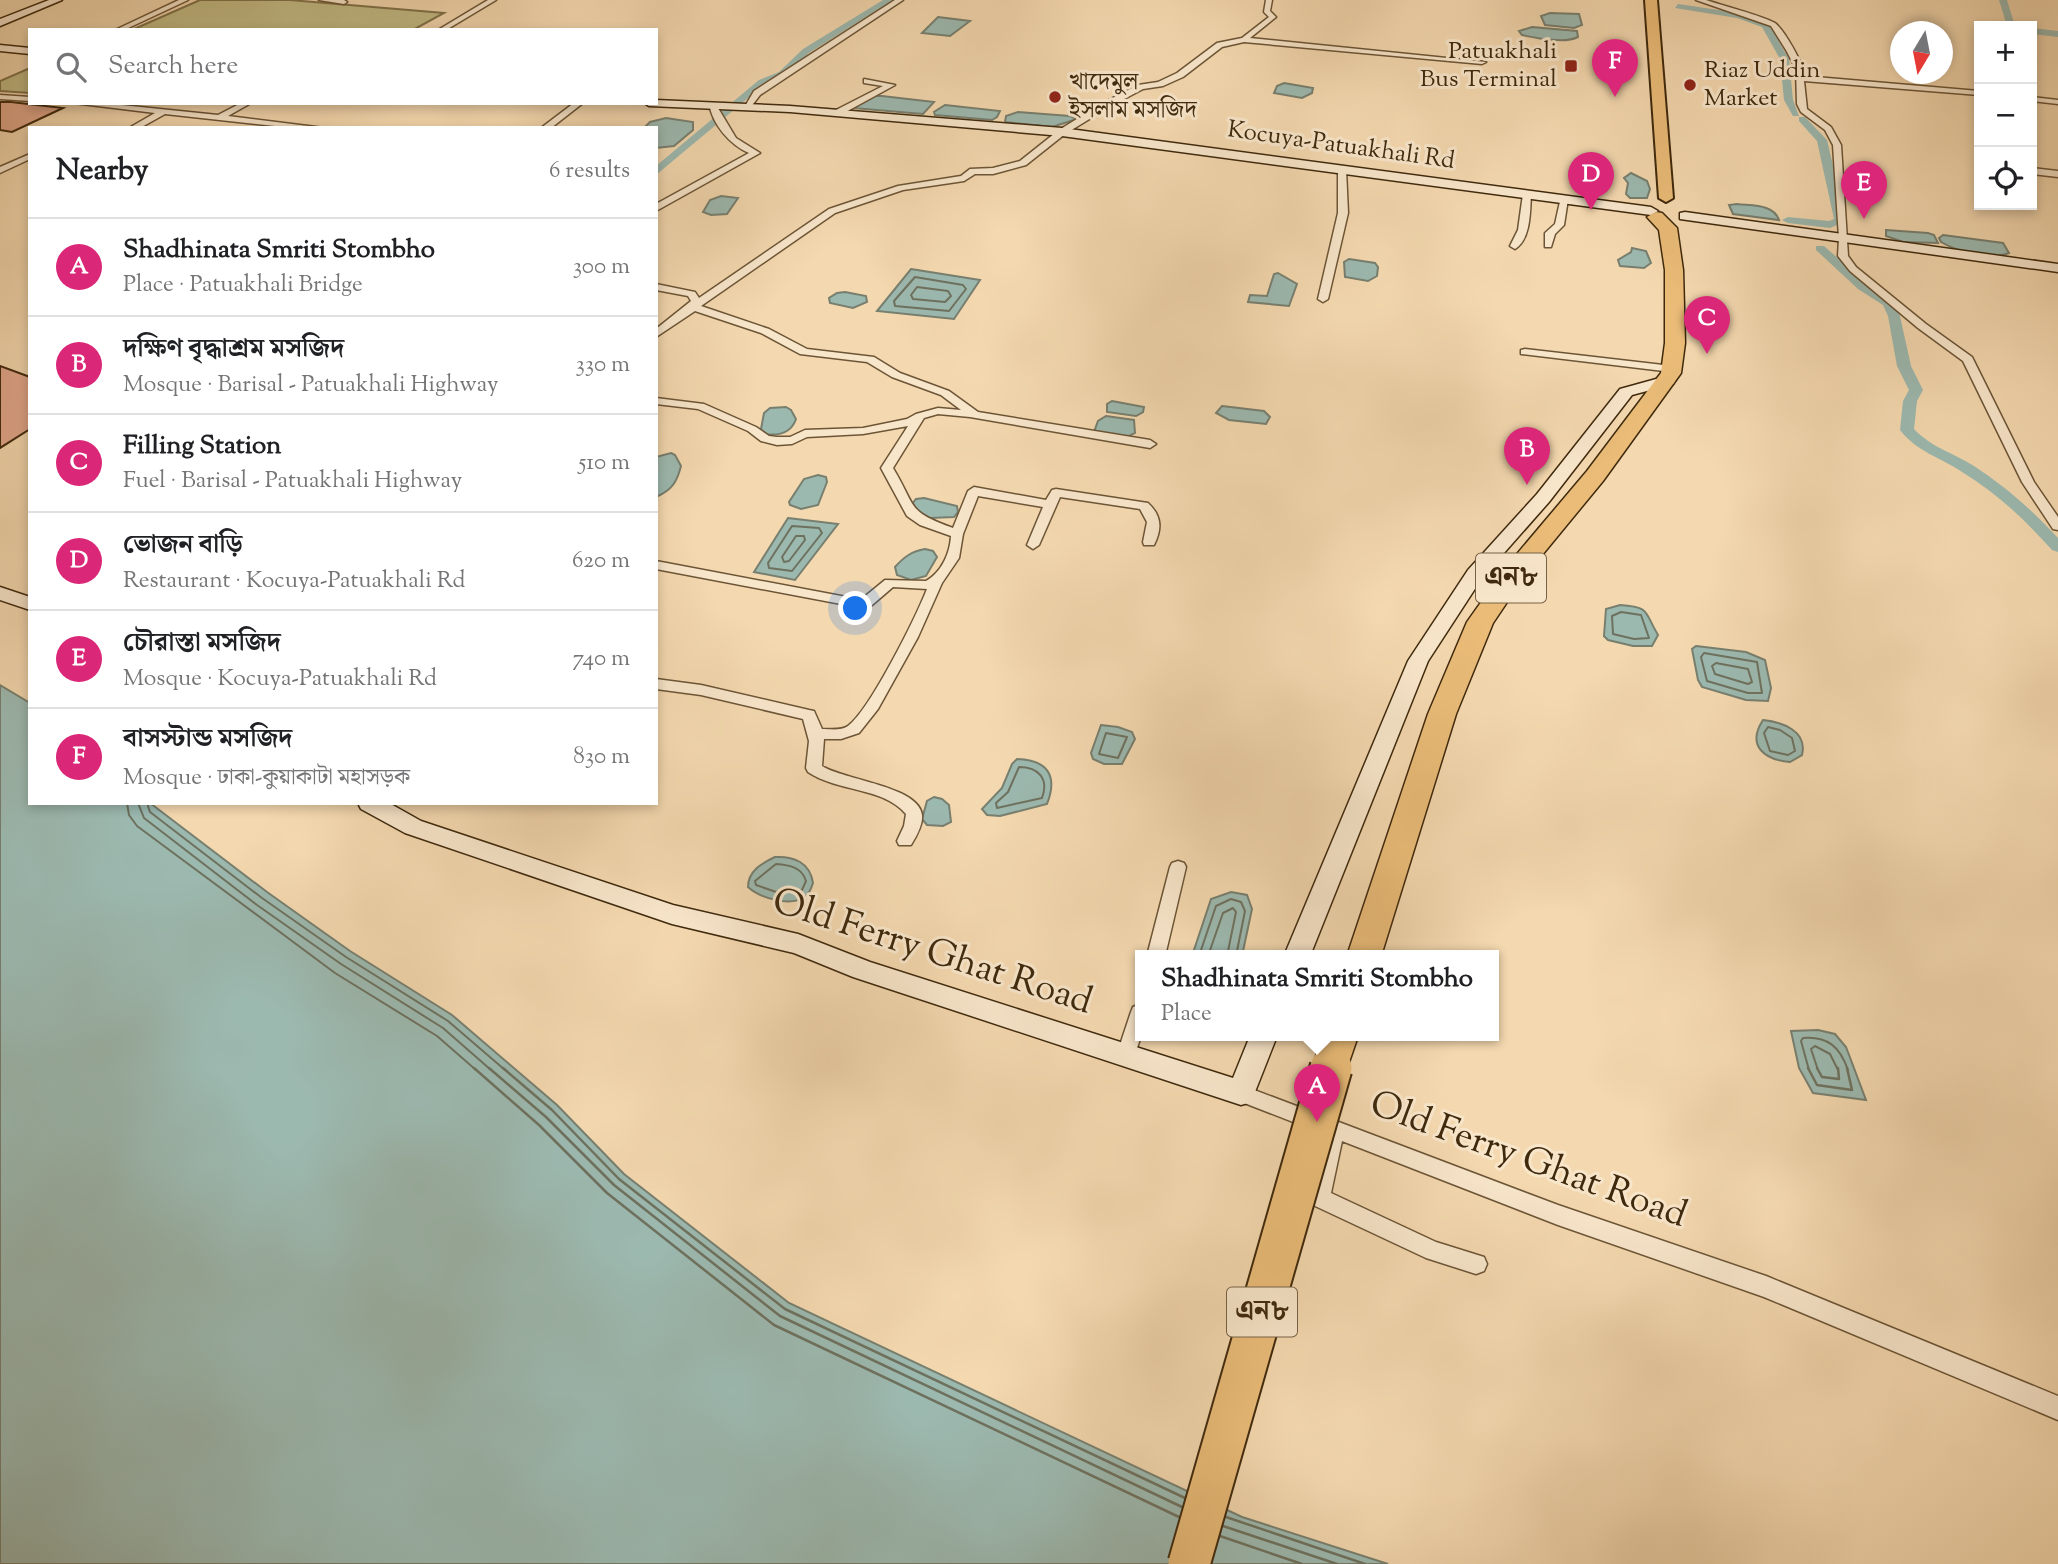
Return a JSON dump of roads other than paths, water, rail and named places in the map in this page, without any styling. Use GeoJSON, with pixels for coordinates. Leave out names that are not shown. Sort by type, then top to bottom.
{"type":"FeatureCollection","features":[{"type":"Feature","properties":{"kind":"highway"},"geometry":{"type":"LineString","coordinates":[[1667,213],[1675,303],[1670,375]]}},
{"type":"Feature","properties":{"kind":"highway","name":"এন৮"},"geometry":{"type":"LineString","coordinates":[[1366,950],[1442,714],[1469,644],[1515,572],[1595,476],[1670,375]]}},
{"type":"Feature","properties":{"kind":"highway","name":"এন৮"},"geometry":{"type":"LineString","coordinates":[[1189,1564],[1337,1048]]}},
{"type":"Feature","properties":{"kind":"main road"},"geometry":{"type":"LineString","coordinates":[[0,23],[57,0]]}},
{"type":"Feature","properties":{"kind":"main road"},"geometry":{"type":"LineString","coordinates":[[1651,0],[1667,213]]}},
{"type":"Feature","properties":{"kind":"main road"},"geometry":{"type":"LineString","coordinates":[[0,48],[28,51]]}},
{"type":"Feature","properties":{"kind":"main road","name":"Kocuya-Patuakhali Rd"},"geometry":{"type":"LineString","coordinates":[[658,104],[718,112],[747,106],[838,112],[1062,132],[2058,268]]}},
{"type":"Feature","properties":{"kind":"main road"},"geometry":{"type":"LineString","coordinates":[[1299,950],[1377,756],[1418,661],[1438,627],[1475,573],[1543,498],[1626,392],[1670,375]]}},
{"type":"Feature","properties":{"kind":"main road"},"geometry":{"type":"LineString","coordinates":[[0,593],[28,603]]}},
{"type":"Feature","properties":{"kind":"main road","name":"Old Ferry Ghat Road"},"geometry":{"type":"LineString","coordinates":[[373,805],[413,827],[672,914],[798,944],[862,970],[1241,1093]]}},
{"type":"Feature","properties":{"kind":"main road"},"geometry":{"type":"LineString","coordinates":[[1241,1093],[1262,1041]]}},
{"type":"Feature","properties":{"kind":"street"},"geometry":{"type":"LineString","coordinates":[[122,28],[185,0]]}},
{"type":"Feature","properties":{"kind":"street"},"geometry":{"type":"LineString","coordinates":[[323,0],[344,2]]}},
{"type":"Feature","properties":{"kind":"street"},"geometry":{"type":"LineString","coordinates":[[444,28],[493,0]]}},
{"type":"Feature","properties":{"kind":"street"},"geometry":{"type":"LineString","coordinates":[[747,106],[757,93],[900,0]]}},
{"type":"Feature","properties":{"kind":"street"},"geometry":{"type":"LineString","coordinates":[[1244,40],[1273,17],[1267,12],[1269,0]]}},
{"type":"Feature","properties":{"kind":"street"},"geometry":{"type":"LineString","coordinates":[[1699,0],[1773,25],[1790,50],[1801,78],[1801,104],[1804,110],[1828,130],[1837,145],[1844,238],[1842,251],[1848,264],[1922,326],[1968,359],[2028,482],[2058,526]]}},
{"type":"Feature","properties":{"kind":"street"},"geometry":{"type":"LineString","coordinates":[[658,333],[742,271],[832,211],[901,188],[964,178],[973,171],[993,170],[1023,163],[1062,132],[1141,87],[1160,85],[1180,75],[1220,45],[1244,40],[1482,62]]}},
{"type":"Feature","properties":{"kind":"street"},"geometry":{"type":"LineString","coordinates":[[1801,78],[1974,93]]}},
{"type":"Feature","properties":{"kind":"street"},"geometry":{"type":"LineString","coordinates":[[838,112],[891,85],[867,81]]}},
{"type":"Feature","properties":{"kind":"street"},"geometry":{"type":"LineString","coordinates":[[0,97],[28,99]]}},
{"type":"Feature","properties":{"kind":"street"},"geometry":{"type":"LineString","coordinates":[[2037,100],[2058,102]]}},
{"type":"Feature","properties":{"kind":"street"},"geometry":{"type":"LineString","coordinates":[[96,105],[300,126]]}},
{"type":"Feature","properties":{"kind":"street"},"geometry":{"type":"LineString","coordinates":[[137,126],[178,105]]}},
{"type":"Feature","properties":{"kind":"street"},"geometry":{"type":"LineString","coordinates":[[219,118],[243,105]]}},
{"type":"Feature","properties":{"kind":"street"},"geometry":{"type":"LineString","coordinates":[[548,126],[576,105]]}},
{"type":"Feature","properties":{"kind":"street"},"geometry":{"type":"LineString","coordinates":[[658,207],[754,155],[755,153],[732,141],[718,112]]}},
{"type":"Feature","properties":{"kind":"street"},"geometry":{"type":"LineString","coordinates":[[0,170],[28,157]]}},
{"type":"Feature","properties":{"kind":"street"},"geometry":{"type":"LineString","coordinates":[[1323,299],[1343,213],[1342,169]]}},
{"type":"Feature","properties":{"kind":"street"},"geometry":{"type":"LineString","coordinates":[[2037,172],[2058,174]]}},
{"type":"Feature","properties":{"kind":"street"},"geometry":{"type":"LineString","coordinates":[[1515,246],[1522,230],[1527,194]]}},
{"type":"Feature","properties":{"kind":"street"},"geometry":{"type":"LineString","coordinates":[[1548,245],[1549,233],[1559,225],[1564,199]]}},
{"type":"Feature","properties":{"kind":"street"},"geometry":{"type":"LineString","coordinates":[[658,287],[691,294],[696,301],[694,307]]}},
{"type":"Feature","properties":{"kind":"street"},"geometry":{"type":"LineString","coordinates":[[694,307],[765,331],[804,352],[870,359],[896,375],[945,393],[975,415]]}},
{"type":"Feature","properties":{"kind":"street"},"geometry":{"type":"LineString","coordinates":[[1525,352],[1670,375]]}},
{"type":"Feature","properties":{"kind":"street"},"geometry":{"type":"LineString","coordinates":[[658,401],[701,405],[751,429],[765,439],[777,441],[792,440],[805,434],[863,431],[911,422],[920,416],[939,411],[1150,444]]}},
{"type":"Feature","properties":{"kind":"street"},"geometry":{"type":"LineString","coordinates":[[920,416],[887,468],[908,511],[917,519],[957,534]]}},
{"type":"Feature","properties":{"kind":"street"},"geometry":{"type":"LineString","coordinates":[[817,734],[846,734],[857,727],[892,673],[957,547],[957,534],[974,491],[1051,505]]}},
{"type":"Feature","properties":{"kind":"street"},"geometry":{"type":"LineString","coordinates":[[1033,545],[1056,493],[1144,506],[1151,510],[1155,522],[1149,542]]}},
{"type":"Feature","properties":{"kind":"street"},"geometry":{"type":"LineString","coordinates":[[658,565],[857,603],[867,602],[890,583],[922,586],[936,584]]}},
{"type":"Feature","properties":{"kind":"street"},"geometry":{"type":"LineString","coordinates":[[658,684],[701,690],[809,715],[817,734],[818,752],[814,768],[826,778],[888,794],[908,804],[914,813],[912,827],[905,841]]}},
{"type":"Feature","properties":{"kind":"street"},"geometry":{"type":"LineString","coordinates":[[1157,950],[1178,867]]}},
{"type":"Feature","properties":{"kind":"street"},"geometry":{"type":"LineString","coordinates":[[1126,1054],[1135,1028]]}},
{"type":"Feature","properties":{"kind":"street","name":"Old Ferry Ghat Road"},"geometry":{"type":"LineString","coordinates":[[1241,1093],[1558,1215],[1766,1287],[2058,1408]]}},
{"type":"Feature","properties":{"kind":"street"},"geometry":{"type":"LineString","coordinates":[[1335,1129],[1320,1198],[1433,1251],[1476,1264]]}},
{"type":"Feature","properties":{"kind":"water"},"geometry":{"type":"Polygon","coordinates":[[[1550,13],[1579,14],[1582,25],[1574,28],[1545,25],[1541,16],[1550,13]]]}},
{"type":"Feature","properties":{"kind":"water"},"geometry":{"type":"Polygon","coordinates":[[[938,17],[970,21],[950,36],[922,33],[938,17]]]}},
{"type":"Feature","properties":{"kind":"water"},"geometry":{"type":"Polygon","coordinates":[[[1532,27],[1577,31],[1578,37],[1551,40],[1522,35],[1519,31],[1532,27]]]}},
{"type":"Feature","properties":{"kind":"water"},"geometry":{"type":"Polygon","coordinates":[[[1284,83],[1313,88],[1312,93],[1302,98],[1274,93],[1277,86],[1284,83]]]}},
{"type":"Feature","properties":{"kind":"water"},"geometry":{"type":"Polygon","coordinates":[[[874,96],[934,102],[923,114],[853,108],[874,96]]]}},
{"type":"Feature","properties":{"kind":"water"},"geometry":{"type":"Polygon","coordinates":[[[945,105],[1000,111],[992,120],[935,115],[934,112],[945,105]]]}},
{"type":"Feature","properties":{"kind":"water"},"geometry":{"type":"Polygon","coordinates":[[[1018,112],[1070,116],[1077,119],[1052,127],[1005,122],[1006,116],[1018,112]]]}},
{"type":"Feature","properties":{"kind":"water"},"geometry":{"type":"Polygon","coordinates":[[[666,118],[693,122],[693,130],[674,146],[658,148],[658,126],[646,126],[650,122],[666,118]]]}},
{"type":"Feature","properties":{"kind":"water"},"geometry":{"type":"Polygon","coordinates":[[[1631,173],[1647,181],[1650,189],[1647,198],[1630,198],[1626,194],[1628,183],[1624,178],[1631,173]]]}},
{"type":"Feature","properties":{"kind":"water"},"geometry":{"type":"Polygon","coordinates":[[[721,196],[738,198],[727,214],[711,215],[703,212],[710,200],[721,196]]]}},
{"type":"Feature","properties":{"kind":"water"},"geometry":{"type":"Polygon","coordinates":[[[1729,205],[1767,208],[1779,220],[1733,214],[1729,205]]]}},
{"type":"Feature","properties":{"kind":"water"},"geometry":{"type":"Polygon","coordinates":[[[1886,230],[1928,233],[1934,235],[1938,243],[1903,242],[1886,236],[1886,230]]]}},
{"type":"Feature","properties":{"kind":"water"},"geometry":{"type":"Polygon","coordinates":[[[1943,235],[2003,243],[2009,253],[1993,256],[1965,252],[1941,242],[1939,238],[1943,235]]]}},
{"type":"Feature","properties":{"kind":"water"},"geometry":{"type":"Polygon","coordinates":[[[1632,248],[1646,251],[1651,263],[1644,268],[1620,266],[1618,260],[1631,252],[1632,248]]]}},
{"type":"Feature","properties":{"kind":"water"},"geometry":{"type":"Polygon","coordinates":[[[1349,259],[1375,263],[1378,267],[1377,276],[1368,281],[1345,277],[1344,262],[1349,259]]]}},
{"type":"Feature","properties":{"kind":"water"},"geometry":{"type":"Polygon","coordinates":[[[911,269],[980,280],[954,319],[877,311],[911,269]]]}},
{"type":"Feature","properties":{"kind":"water"},"geometry":{"type":"Polygon","coordinates":[[[1278,273],[1297,284],[1289,306],[1248,302],[1250,295],[1267,296],[1274,274],[1278,273]]]}},
{"type":"Feature","properties":{"kind":"water"},"geometry":{"type":"Polygon","coordinates":[[[845,292],[866,296],[867,302],[853,308],[830,303],[829,298],[845,292]]]}},
{"type":"Feature","properties":{"kind":"water"},"geometry":{"type":"Polygon","coordinates":[[[1112,401],[1144,407],[1143,412],[1136,416],[1107,412],[1107,404],[1112,401]]]}},
{"type":"Feature","properties":{"kind":"water"},"geometry":{"type":"Polygon","coordinates":[[[1222,406],[1264,411],[1270,417],[1266,424],[1229,420],[1216,413],[1222,406]]]}},
{"type":"Feature","properties":{"kind":"water"},"geometry":{"type":"Polygon","coordinates":[[[786,407],[796,419],[791,428],[779,434],[764,434],[761,429],[764,413],[770,408],[786,407]]]}},
{"type":"Feature","properties":{"kind":"water"},"geometry":{"type":"Polygon","coordinates":[[[1106,416],[1134,420],[1135,433],[1125,438],[1094,432],[1098,421],[1106,416]]]}},
{"type":"Feature","properties":{"kind":"water"},"geometry":{"type":"Polygon","coordinates":[[[671,453],[681,466],[676,481],[658,496],[658,456],[671,453]]]}},
{"type":"Feature","properties":{"kind":"water"},"geometry":{"type":"Polygon","coordinates":[[[818,475],[826,477],[827,482],[818,505],[801,509],[790,505],[789,502],[804,479],[818,475]]]}},
{"type":"Feature","properties":{"kind":"water"},"geometry":{"type":"Polygon","coordinates":[[[924,498],[957,506],[958,512],[954,517],[930,518],[919,514],[912,504],[916,499],[924,498]]]}},
{"type":"Feature","properties":{"kind":"water"},"geometry":{"type":"Polygon","coordinates":[[[788,518],[838,524],[795,580],[754,572],[788,518]]]}},
{"type":"Feature","properties":{"kind":"water"},"geometry":{"type":"Polygon","coordinates":[[[925,549],[933,551],[937,557],[926,576],[911,580],[897,575],[895,567],[902,560],[925,549]]]}},
{"type":"Feature","properties":{"kind":"water"},"geometry":{"type":"Polygon","coordinates":[[[1620,605],[1637,607],[1645,612],[1658,635],[1652,646],[1633,646],[1608,640],[1604,636],[1606,609],[1620,605]]]}},
{"type":"Feature","properties":{"kind":"water"},"geometry":{"type":"Polygon","coordinates":[[[1696,646],[1746,652],[1765,660],[1771,688],[1768,701],[1746,700],[1702,687],[1692,649],[1696,646]]]}},
{"type":"Feature","properties":{"kind":"water"},"geometry":{"type":"Polygon","coordinates":[[[0,685],[28,702],[28,805],[153,805],[350,951],[452,1015],[557,1105],[624,1174],[789,1303],[1242,1517],[1388,1564],[0,1564],[0,685]]]}},
{"type":"Feature","properties":{"kind":"water"},"geometry":{"type":"Polygon","coordinates":[[[1763,720],[1792,729],[1801,740],[1802,755],[1790,762],[1766,755],[1757,744],[1758,729],[1763,720]]]}},
{"type":"Feature","properties":{"kind":"water"},"geometry":{"type":"Polygon","coordinates":[[[1101,725],[1132,732],[1135,739],[1122,764],[1104,764],[1093,759],[1091,753],[1101,725]]]}},
{"type":"Feature","properties":{"kind":"water"},"geometry":{"type":"Polygon","coordinates":[[[1017,759],[1036,763],[1048,771],[1051,785],[1047,804],[1000,816],[987,815],[982,809],[1002,788],[1012,764],[1017,759]]]}},
{"type":"Feature","properties":{"kind":"water"},"geometry":{"type":"Polygon","coordinates":[[[934,797],[949,805],[951,822],[943,826],[927,825],[922,819],[927,801],[934,797]]]}},
{"type":"Feature","properties":{"kind":"water"},"geometry":{"type":"Polygon","coordinates":[[[775,857],[794,859],[808,870],[813,883],[805,897],[791,901],[775,900],[748,887],[753,872],[775,857]]]}},
{"type":"Feature","properties":{"kind":"water"},"geometry":{"type":"Polygon","coordinates":[[[1231,892],[1247,895],[1252,909],[1243,950],[1194,950],[1211,899],[1231,892]]]}},
{"type":"Feature","properties":{"kind":"water"},"geometry":{"type":"Polygon","coordinates":[[[1818,1030],[1835,1034],[1846,1047],[1866,1100],[1813,1093],[1799,1068],[1791,1031],[1818,1030]]]}},
{"type":"Feature","properties":{"kind":"waterway"},"geometry":{"type":"LineString","coordinates":[[658,170],[762,82],[782,74],[806,51],[889,0]]}},
{"type":"Feature","properties":{"kind":"waterway"},"geometry":{"type":"LineString","coordinates":[[2003,0],[2009,21]]}},
{"type":"Feature","properties":{"kind":"waterway"},"geometry":{"type":"LineString","coordinates":[[1678,6],[1739,16],[1765,25],[1785,59],[1789,100],[1796,114]]}},
{"type":"Feature","properties":{"kind":"waterway"},"geometry":{"type":"LineString","coordinates":[[2037,32],[2058,34]]}},
{"type":"Feature","properties":{"kind":"waterway"},"geometry":{"type":"LineString","coordinates":[[1788,220],[1830,225],[1840,221],[1822,140],[1802,119]]}},
{"type":"Feature","properties":{"kind":"waterway"},"geometry":{"type":"LineString","coordinates":[[1820,248],[1862,286],[1888,303],[1894,316],[1904,366],[1916,390],[1910,401],[1907,430],[1922,446],[1967,468],[2022,508],[2058,547]]}},
{"type":"Feature","properties":{"kind":"place","name":"Patuakhali Bus Terminal"},"geometry":{"type":"Point","coordinates":[1571,66]}},
{"type":"Feature","properties":{"kind":"place","name":"Riaz Uddin Market"},"geometry":{"type":"Point","coordinates":[1690,85]}},
{"type":"Feature","properties":{"kind":"place","name":"খাদেমুল ইসলাম মসজিদ"},"geometry":{"type":"Point","coordinates":[1055,97]}},
{"type":"Feature","properties":{"kind":"place","name":"বাসস্টান্ড মসজিদ"},"geometry":{"type":"Point","coordinates":[1615,97]}},
{"type":"Feature","properties":{"kind":"place","name":"ভোজন বাড়ি"},"geometry":{"type":"Point","coordinates":[1591,210]}},
{"type":"Feature","properties":{"kind":"place","name":"চৌরাস্তা মসজিদ"},"geometry":{"type":"Point","coordinates":[1864,219]}},
{"type":"Feature","properties":{"kind":"place","name":"Filling Station"},"geometry":{"type":"Point","coordinates":[1707,354]}},
{"type":"Feature","properties":{"kind":"place","name":"দক্ষিণ বৃদ্ধাশ্রম মসজিদ"},"geometry":{"type":"Point","coordinates":[1527,485]}},
{"type":"Feature","properties":{"kind":"place","name":"Shadhinata Smriti Stombho"},"geometry":{"type":"Point","coordinates":[1317,1122]}}]}
